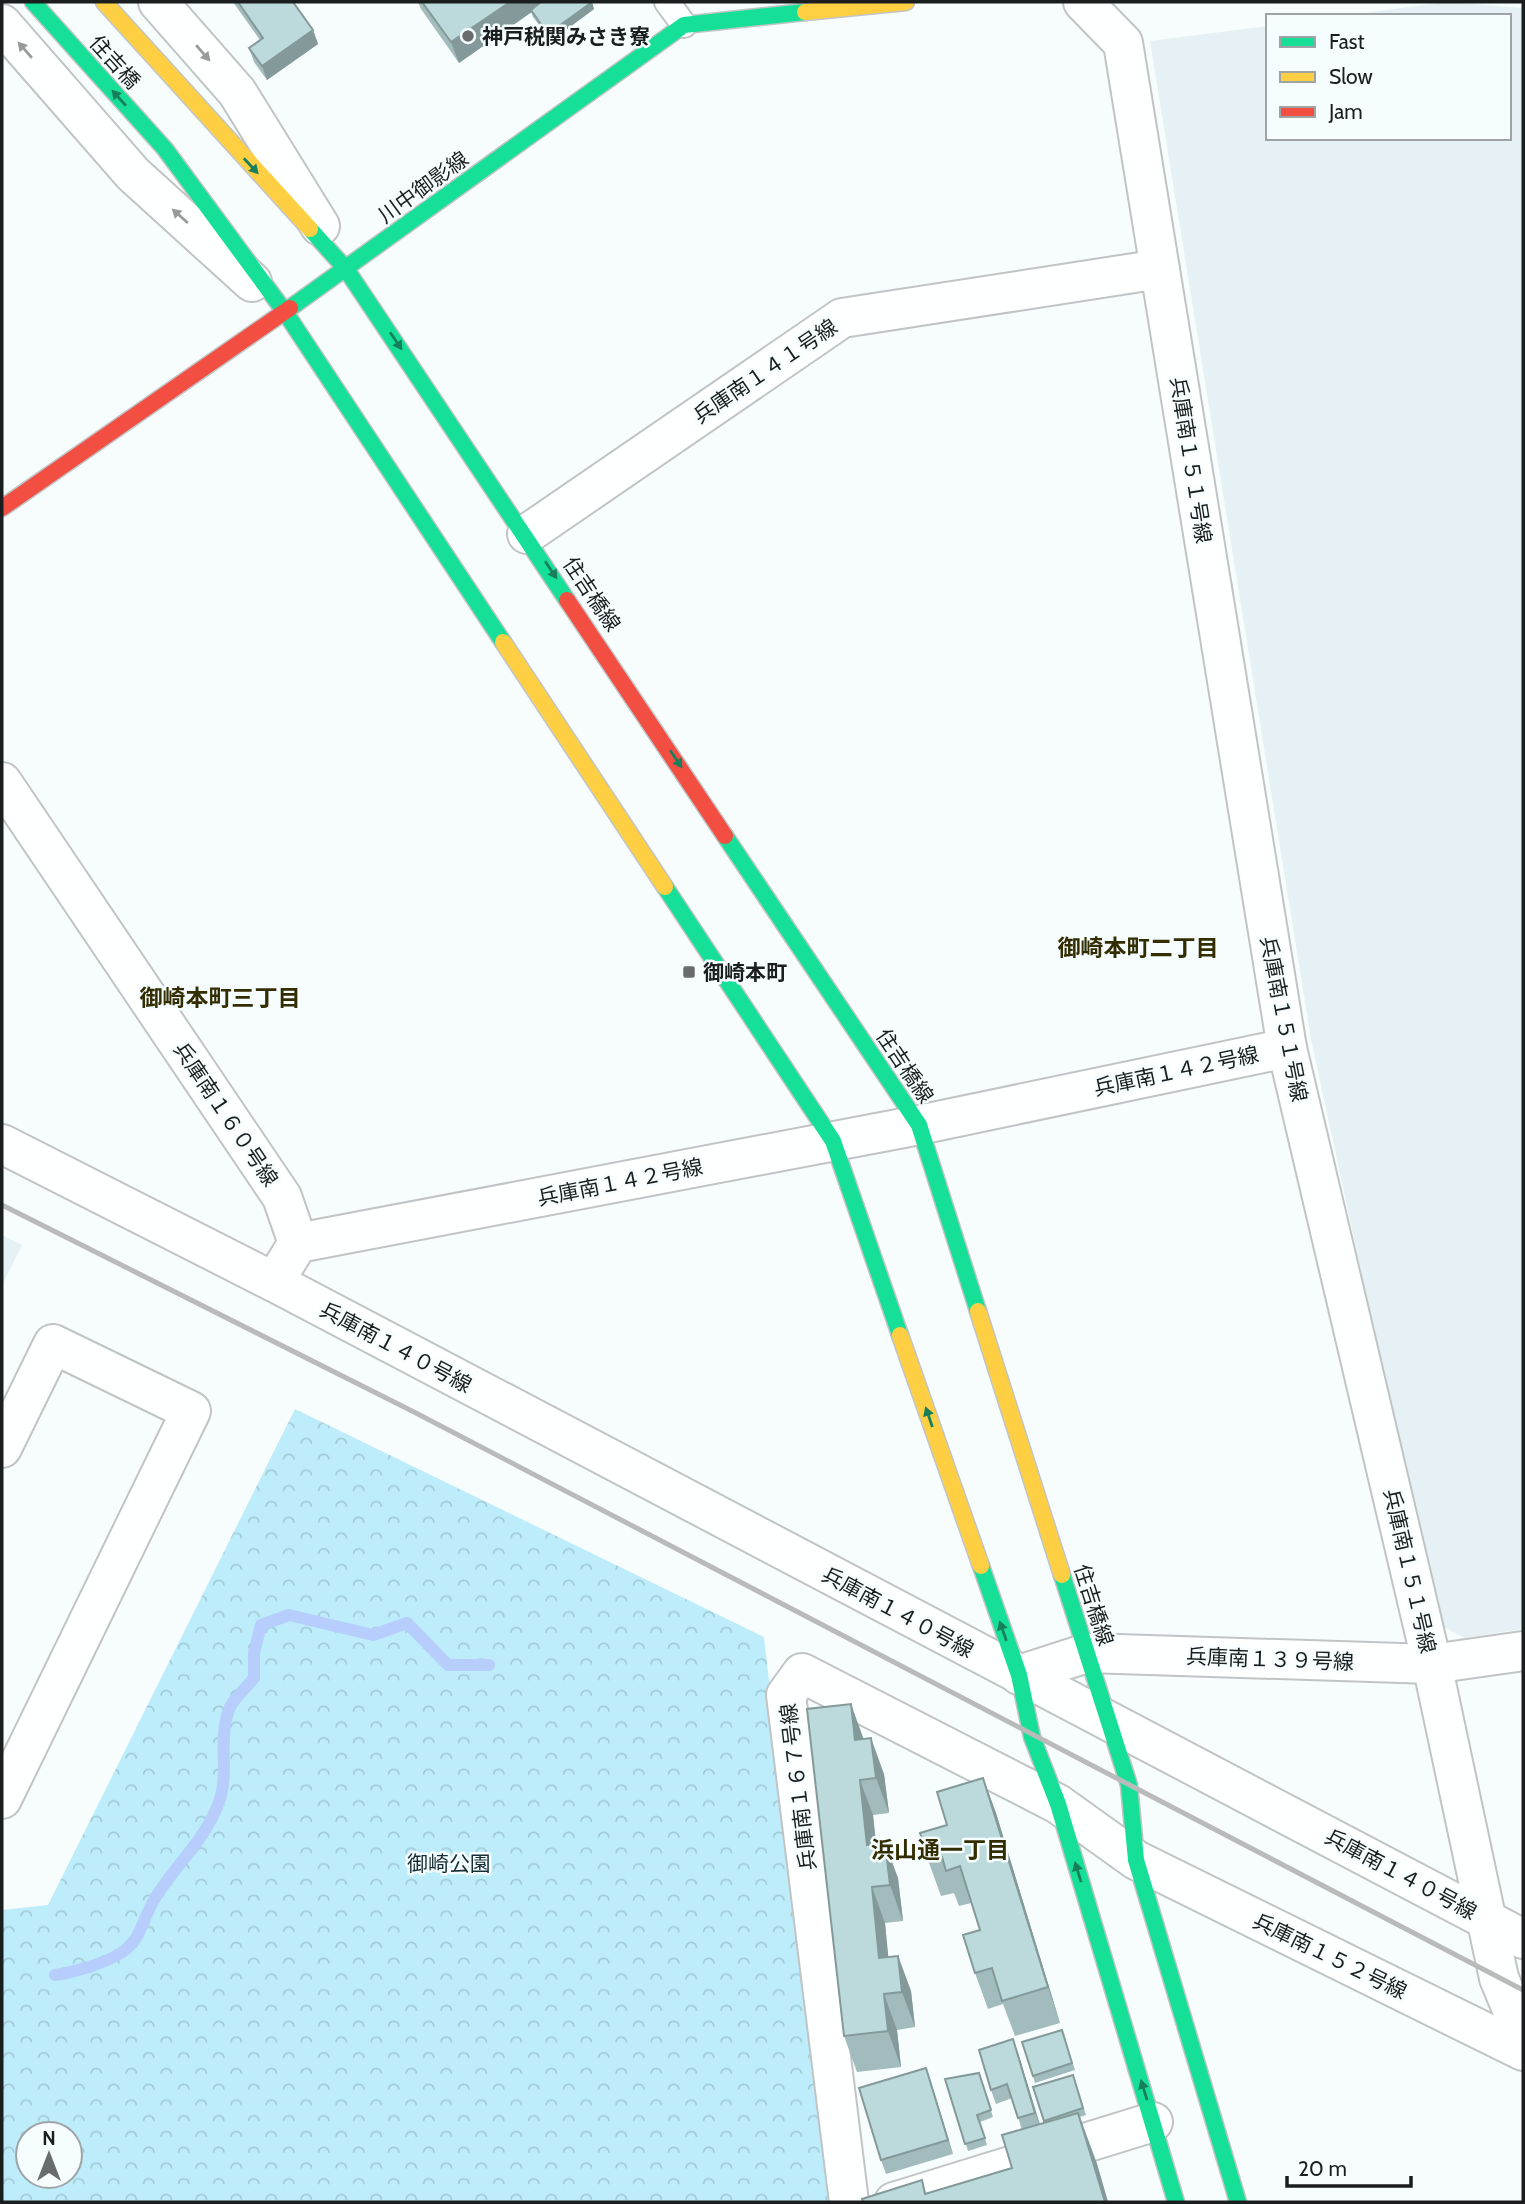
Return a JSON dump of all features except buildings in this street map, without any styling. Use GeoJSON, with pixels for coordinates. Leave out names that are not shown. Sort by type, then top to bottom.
{"type":"FeatureCollection","features":[{"type":"Feature","properties":{"kind":"street","name":"住吉橋"},"geometry":{"type":"LineString","coordinates":[[33,2],[165,149],[285,312]]}},
{"type":"Feature","properties":{"kind":"street","name":"住吉橋"},"geometry":{"type":"LineString","coordinates":[[104,2],[204,116]]}},
{"type":"Feature","properties":{"kind":"street"},"geometry":{"type":"LineString","coordinates":[[158,2],[237,92],[346,269]]}},
{"type":"Feature","properties":{"kind":"street","name":"川中御影線"},"geometry":{"type":"LineString","coordinates":[[2,508],[346,269],[684,25],[730,11],[906,2]]}},
{"type":"Feature","properties":{"kind":"street","name":"兵庫南１５１号線"},"geometry":{"type":"LineString","coordinates":[[1083,2],[1124,43],[1287,1048],[1432,1664],[1499,1978],[1523,2036]]}},
{"type":"Feature","properties":{"kind":"street"},"geometry":{"type":"LineString","coordinates":[[2,24],[133,174],[285,312],[833,1141],[1019,1675],[1032,1737],[1058,1804],[1176,2202]]}},
{"type":"Feature","properties":{"kind":"street","name":"住吉橋線"},"geometry":{"type":"LineString","coordinates":[[204,116],[346,269],[527,534],[919,1125],[1129,1785],[1136,1860],[1238,2202]]}},
{"type":"Feature","properties":{"kind":"street","name":"兵庫南１４１号線"},"geometry":{"type":"LineString","coordinates":[[527,534],[842,318],[1160,269]]}},
{"type":"Feature","properties":{"kind":"street","name":"兵庫南１６０号線"},"geometry":{"type":"LineString","coordinates":[[2,782],[282,1197],[298,1243]]}},
{"type":"Feature","properties":{"kind":"street","name":"兵庫南１４２号線"},"geometry":{"type":"LineString","coordinates":[[298,1243],[919,1125],[1287,1048]]}},
{"type":"Feature","properties":{"kind":"street"},"geometry":{"type":"LineString","coordinates":[[2,1144],[274,1282],[298,1243]]}},
{"type":"Feature","properties":{"kind":"street","name":"兵庫南１４０号線"},"geometry":{"type":"LineString","coordinates":[[274,1282],[1523,1939]]}},
{"type":"Feature","properties":{"kind":"street"},"geometry":{"type":"LineString","coordinates":[[2,1448],[53,1344],[191,1411],[2,1799]]}},
{"type":"Feature","properties":{"kind":"street","name":"兵庫南１３９号線"},"geometry":{"type":"LineString","coordinates":[[1019,1675],[1087,1653],[1432,1664],[1523,1651]]}},
{"type":"Feature","properties":{"kind":"street","name":"兵庫南１６７号線"},"geometry":{"type":"LineString","coordinates":[[849,2202],[786,1695],[802,1673],[1058,1804],[1136,1860]]}},
{"type":"Feature","properties":{"kind":"street","name":"兵庫南１５２号線"},"geometry":{"type":"LineString","coordinates":[[1136,1860],[1523,2051]]}},
{"type":"Feature","properties":{"kind":"street"},"geometry":{"type":"LineString","coordinates":[[894,2202],[1153,2122]]}},
{"type":"Feature","properties":{"kind":"lane"},"geometry":{"type":"LineString","coordinates":[[667,2],[684,25]]}},
{"type":"Feature","properties":{"kind":"shaded area"},"geometry":{"type":"Polygon","coordinates":[[[1447,2],[1523,8],[1523,1629],[1464,1638],[1437,1623],[1311,1039],[1150,41],[1266,26],[1266,140],[1511,140],[1511,14],[1357,14],[1447,2]]]}},
{"type":"Feature","properties":{"kind":"shaded area"},"geometry":{"type":"Polygon","coordinates":[[[2,1235],[22,1245],[2,1285],[2,1235]]]}},
{"type":"Feature","properties":{"kind":"green space","name":"御崎公園"},"geometry":{"type":"Polygon","coordinates":[[[295,1409],[764,1637],[829,2202],[2,2202],[2,1910],[48,1905],[295,1409]]]}},
{"type":"Feature","properties":{"kind":"waterway"},"geometry":{"type":"LineString","coordinates":[[55,1975],[97,1964],[128,1948],[138,1935],[162,1888],[206,1829],[222,1791],[226,1718],[232,1703],[254,1678],[254,1653],[261,1625],[289,1615],[373,1635],[407,1623],[448,1665],[489,1665]]}},
{"type":"Feature","properties":{"kind":"railway"},"geometry":{"type":"LineString","coordinates":[[2,1205],[414,1412],[1523,1990]]}},
{"type":"Feature","properties":{"kind":"traffic: fast"},"geometry":{"type":"LineString","coordinates":[[33,2],[165,149],[285,312],[503,642]]}},
{"type":"Feature","properties":{"kind":"traffic: fast"},"geometry":{"type":"LineString","coordinates":[[290,308],[684,25],[805,12]]}},
{"type":"Feature","properties":{"kind":"traffic: fast"},"geometry":{"type":"LineString","coordinates":[[310,229],[346,269],[567,600]]}},
{"type":"Feature","properties":{"kind":"traffic: fast"},"geometry":{"type":"LineString","coordinates":[[725,836],[919,1125],[978,1311]]}},
{"type":"Feature","properties":{"kind":"traffic: fast"},"geometry":{"type":"LineString","coordinates":[[665,887],[833,1141],[900,1335]]}},
{"type":"Feature","properties":{"kind":"traffic: fast"},"geometry":{"type":"LineString","coordinates":[[981,1566],[1019,1675],[1032,1737],[1058,1804],[1176,2202]]}},
{"type":"Feature","properties":{"kind":"traffic: fast"},"geometry":{"type":"LineString","coordinates":[[1062,1575],[1129,1785],[1136,1860],[1238,2202]]}},
{"type":"Feature","properties":{"kind":"traffic: slow"},"geometry":{"type":"LineString","coordinates":[[104,2],[310,229]]}},
{"type":"Feature","properties":{"kind":"traffic: slow"},"geometry":{"type":"LineString","coordinates":[[805,12],[906,2]]}},
{"type":"Feature","properties":{"kind":"traffic: slow"},"geometry":{"type":"LineString","coordinates":[[503,642],[665,887]]}},
{"type":"Feature","properties":{"kind":"traffic: slow"},"geometry":{"type":"LineString","coordinates":[[978,1311],[1062,1575]]}},
{"type":"Feature","properties":{"kind":"traffic: slow"},"geometry":{"type":"LineString","coordinates":[[900,1335],[981,1566]]}},
{"type":"Feature","properties":{"kind":"traffic: jam"},"geometry":{"type":"LineString","coordinates":[[2,508],[290,308]]}},
{"type":"Feature","properties":{"kind":"traffic: jam"},"geometry":{"type":"LineString","coordinates":[[567,600],[725,836]]}},
{"type":"Feature","properties":{"kind":"place","name":"神戸税関みさき寮"},"geometry":{"type":"Point","coordinates":[468,36]}},
{"type":"Feature","properties":{"kind":"place","name":"御崎本町"},"geometry":{"type":"Point","coordinates":[689,972]}},
{"type":"Feature","properties":{"kind":"district","name":"御崎本町二丁目"},"geometry":{"type":"Point","coordinates":[1138,948]}},
{"type":"Feature","properties":{"kind":"district","name":"御崎本町三丁目"},"geometry":{"type":"Point","coordinates":[220,998]}},
{"type":"Feature","properties":{"kind":"district","name":"浜山通一丁目"},"geometry":{"type":"Point","coordinates":[940,1850]}}]}
